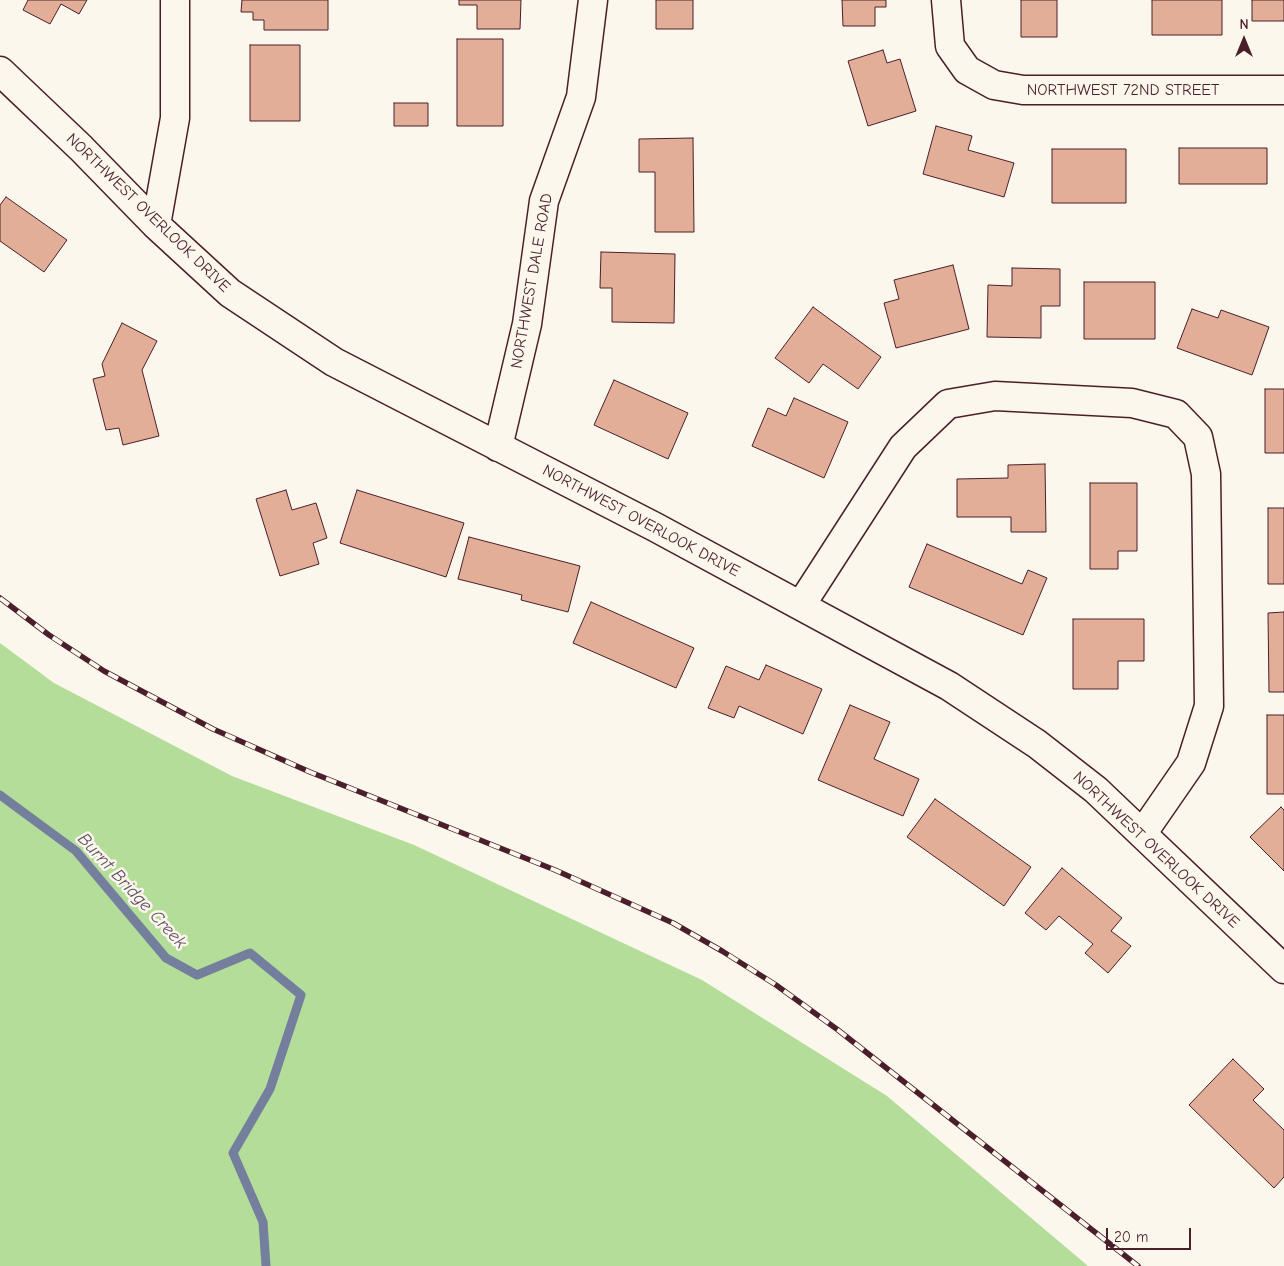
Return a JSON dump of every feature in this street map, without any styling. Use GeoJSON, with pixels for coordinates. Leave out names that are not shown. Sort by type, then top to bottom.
{"type":"FeatureCollection","features":[{"type":"Feature","properties":{"kind":"street"},"geometry":{"type":"LineString","coordinates":[[156,225],[175,118],[175,0]]}},
{"type":"Feature","properties":{"kind":"street","name":"NORTHWEST DALE ROAD"},"geometry":{"type":"LineString","coordinates":[[498,446],[527,324],[544,201],[581,98],[593,0]]}},
{"type":"Feature","properties":{"kind":"street","name":"NORTHWEST 72ND STREET"},"geometry":{"type":"LineString","coordinates":[[946,0],[950,46],[967,70],[994,85],[1023,90],[1284,90]]}},
{"type":"Feature","properties":{"kind":"street","name":"NORTHWEST OVERLOOK DRIVE"},"geometry":{"type":"LineString","coordinates":[[0,71],[81,148],[156,225],[230,293],[334,362],[802,605],[949,686],[1037,744],[1096,790],[1284,969]]}},
{"type":"Feature","properties":{"kind":"street"},"geometry":{"type":"LineString","coordinates":[[802,605],[903,446],[948,404],[995,396],[1132,403],[1176,414],[1198,437],[1206,474],[1209,706],[1191,763],[1142,834]]}},
{"type":"Feature","properties":{"kind":"green space"},"geometry":{"type":"Polygon","coordinates":[[[0,643],[54,683],[232,776],[414,845],[702,980],[887,1096],[1088,1266],[0,1266],[0,643]]]}},
{"type":"Feature","properties":{"kind":"building"},"geometry":{"type":"Polygon","coordinates":[[[28,0],[87,0],[79,14],[61,4],[50,24],[23,10],[28,0]]]}},
{"type":"Feature","properties":{"kind":"building"},"geometry":{"type":"Polygon","coordinates":[[[242,0],[328,0],[328,30],[264,30],[264,20],[253,20],[253,12],[241,12],[242,0]]]}},
{"type":"Feature","properties":{"kind":"building"},"geometry":{"type":"Polygon","coordinates":[[[459,0],[521,0],[520,29],[477,29],[477,5],[459,5],[459,0]]]}},
{"type":"Feature","properties":{"kind":"building"},"geometry":{"type":"Polygon","coordinates":[[[656,0],[693,0],[693,29],[656,29],[656,0]]]}},
{"type":"Feature","properties":{"kind":"building"},"geometry":{"type":"Polygon","coordinates":[[[842,0],[886,0],[886,7],[875,7],[875,26],[843,26],[842,0]]]}},
{"type":"Feature","properties":{"kind":"building"},"geometry":{"type":"Polygon","coordinates":[[[1021,0],[1057,0],[1057,37],[1021,37],[1021,0]]]}},
{"type":"Feature","properties":{"kind":"building"},"geometry":{"type":"Polygon","coordinates":[[[1152,0],[1222,0],[1222,35],[1152,35],[1152,0]]]}},
{"type":"Feature","properties":{"kind":"building"},"geometry":{"type":"Polygon","coordinates":[[[1252,0],[1284,0],[1284,21],[1252,21],[1252,0]]]}},
{"type":"Feature","properties":{"kind":"building"},"geometry":{"type":"Polygon","coordinates":[[[457,39],[503,39],[503,126],[457,126],[457,39]]]}},
{"type":"Feature","properties":{"kind":"building"},"geometry":{"type":"Polygon","coordinates":[[[250,45],[300,45],[300,121],[250,121],[250,45]]]}},
{"type":"Feature","properties":{"kind":"building"},"geometry":{"type":"Polygon","coordinates":[[[883,50],[887,63],[900,59],[916,111],[868,126],[848,61],[883,50]]]}},
{"type":"Feature","properties":{"kind":"building"},"geometry":{"type":"Polygon","coordinates":[[[394,103],[428,103],[428,126],[394,126],[394,103]]]}},
{"type":"Feature","properties":{"kind":"building"},"geometry":{"type":"Polygon","coordinates":[[[936,126],[972,136],[968,150],[1014,163],[1004,197],[923,174],[936,126]]]}},
{"type":"Feature","properties":{"kind":"building"},"geometry":{"type":"Polygon","coordinates":[[[693,138],[694,232],[655,232],[655,172],[639,172],[639,139],[693,138]]]}},
{"type":"Feature","properties":{"kind":"building"},"geometry":{"type":"Polygon","coordinates":[[[1179,148],[1267,148],[1267,184],[1179,184],[1179,148]]]}},
{"type":"Feature","properties":{"kind":"building"},"geometry":{"type":"Polygon","coordinates":[[[1052,149],[1126,149],[1126,203],[1052,203],[1052,149]]]}},
{"type":"Feature","properties":{"kind":"building"},"geometry":{"type":"Polygon","coordinates":[[[6,197],[67,240],[44,272],[0,241],[0,205],[6,197]]]}},
{"type":"Feature","properties":{"kind":"building"},"geometry":{"type":"Polygon","coordinates":[[[601,252],[675,254],[674,323],[612,322],[612,288],[600,288],[601,252]]]}},
{"type":"Feature","properties":{"kind":"building"},"geometry":{"type":"Polygon","coordinates":[[[953,265],[969,329],[896,348],[884,303],[899,299],[894,280],[953,265]]]}},
{"type":"Feature","properties":{"kind":"building"},"geometry":{"type":"Polygon","coordinates":[[[1012,268],[1060,269],[1060,306],[1041,306],[1041,338],[987,337],[988,285],[1012,286],[1012,268]]]}},
{"type":"Feature","properties":{"kind":"building"},"geometry":{"type":"Polygon","coordinates":[[[1084,282],[1155,282],[1155,339],[1084,339],[1084,282]]]}},
{"type":"Feature","properties":{"kind":"building"},"geometry":{"type":"Polygon","coordinates":[[[813,307],[881,357],[858,389],[823,364],[809,383],[775,358],[813,307]]]}},
{"type":"Feature","properties":{"kind":"building"},"geometry":{"type":"Polygon","coordinates":[[[1192,309],[1218,318],[1221,310],[1269,327],[1252,375],[1177,348],[1192,309]]]}},
{"type":"Feature","properties":{"kind":"building"},"geometry":{"type":"Polygon","coordinates":[[[122,323],[157,341],[142,370],[159,436],[123,445],[119,428],[106,430],[93,379],[105,376],[102,364],[122,323]]]}},
{"type":"Feature","properties":{"kind":"building"},"geometry":{"type":"Polygon","coordinates":[[[614,380],[688,413],[668,459],[594,425],[614,380]]]}},
{"type":"Feature","properties":{"kind":"building"},"geometry":{"type":"Polygon","coordinates":[[[1265,389],[1284,389],[1284,453],[1265,453],[1265,389]]]}},
{"type":"Feature","properties":{"kind":"building"},"geometry":{"type":"Polygon","coordinates":[[[794,398],[848,422],[824,478],[752,446],[768,408],[786,416],[794,398]]]}},
{"type":"Feature","properties":{"kind":"building"},"geometry":{"type":"Polygon","coordinates":[[[1045,464],[1046,532],[1011,532],[1011,517],[957,517],[957,479],[1008,478],[1008,465],[1045,464]]]}},
{"type":"Feature","properties":{"kind":"building"},"geometry":{"type":"Polygon","coordinates":[[[1090,483],[1137,483],[1137,551],[1118,551],[1118,569],[1090,569],[1090,483]]]}},
{"type":"Feature","properties":{"kind":"building"},"geometry":{"type":"Polygon","coordinates":[[[286,490],[292,510],[316,503],[327,538],[313,543],[319,564],[280,576],[256,499],[286,490]]]}},
{"type":"Feature","properties":{"kind":"building"},"geometry":{"type":"Polygon","coordinates":[[[357,490],[464,523],[446,577],[340,543],[357,490]]]}},
{"type":"Feature","properties":{"kind":"building"},"geometry":{"type":"Polygon","coordinates":[[[1268,508],[1284,508],[1284,584],[1268,584],[1268,508]]]}},
{"type":"Feature","properties":{"kind":"building"},"geometry":{"type":"Polygon","coordinates":[[[469,537],[580,566],[568,612],[521,600],[522,595],[458,579],[469,537]]]}},
{"type":"Feature","properties":{"kind":"building"},"geometry":{"type":"Polygon","coordinates":[[[927,544],[1022,584],[1028,570],[1047,578],[1023,635],[909,587],[927,544]]]}},
{"type":"Feature","properties":{"kind":"building"},"geometry":{"type":"Polygon","coordinates":[[[591,602],[694,648],[676,688],[573,643],[591,602]]]}},
{"type":"Feature","properties":{"kind":"building"},"geometry":{"type":"Polygon","coordinates":[[[1284,612],[1284,692],[1269,692],[1268,613],[1284,612]]]}},
{"type":"Feature","properties":{"kind":"building"},"geometry":{"type":"Polygon","coordinates":[[[1073,619],[1144,619],[1144,661],[1118,661],[1118,689],[1073,689],[1073,619]]]}},
{"type":"Feature","properties":{"kind":"building"},"geometry":{"type":"Polygon","coordinates":[[[766,665],[822,689],[803,734],[739,706],[734,718],[708,708],[726,666],[759,680],[766,665]]]}},
{"type":"Feature","properties":{"kind":"building"},"geometry":{"type":"Polygon","coordinates":[[[850,705],[890,722],[874,759],[919,779],[903,816],[818,780],[850,705]]]}},
{"type":"Feature","properties":{"kind":"building"},"geometry":{"type":"Polygon","coordinates":[[[1267,715],[1284,715],[1284,794],[1267,794],[1267,715]]]}},
{"type":"Feature","properties":{"kind":"building"},"geometry":{"type":"Polygon","coordinates":[[[935,799],[1031,867],[1004,906],[907,837],[935,799]]]}},
{"type":"Feature","properties":{"kind":"building"},"geometry":{"type":"Polygon","coordinates":[[[1281,807],[1284,810],[1284,871],[1250,837],[1281,807]]]}},
{"type":"Feature","properties":{"kind":"building"},"geometry":{"type":"Polygon","coordinates":[[[1062,868],[1122,918],[1111,931],[1131,946],[1108,973],[1085,953],[1093,944],[1059,916],[1046,930],[1025,913],[1062,868]]]}},
{"type":"Feature","properties":{"kind":"building"},"geometry":{"type":"Polygon","coordinates":[[[1233,1059],[1264,1089],[1253,1100],[1284,1130],[1284,1177],[1274,1188],[1189,1105],[1233,1059]]]}},
{"type":"Feature","properties":{"kind":"waterway","name":"Burnt Bridge Creek"},"geometry":{"type":"LineString","coordinates":[[0,795],[76,851],[166,958],[197,975],[250,953],[301,995],[270,1089],[233,1153],[263,1222],[266,1266]]}},
{"type":"Feature","properties":{"kind":"railway"},"geometry":{"type":"LineString","coordinates":[[0,598],[49,635],[104,671],[213,729],[310,772],[555,870],[673,923],[722,951],[776,985],[838,1030],[1138,1266]]}}]}
